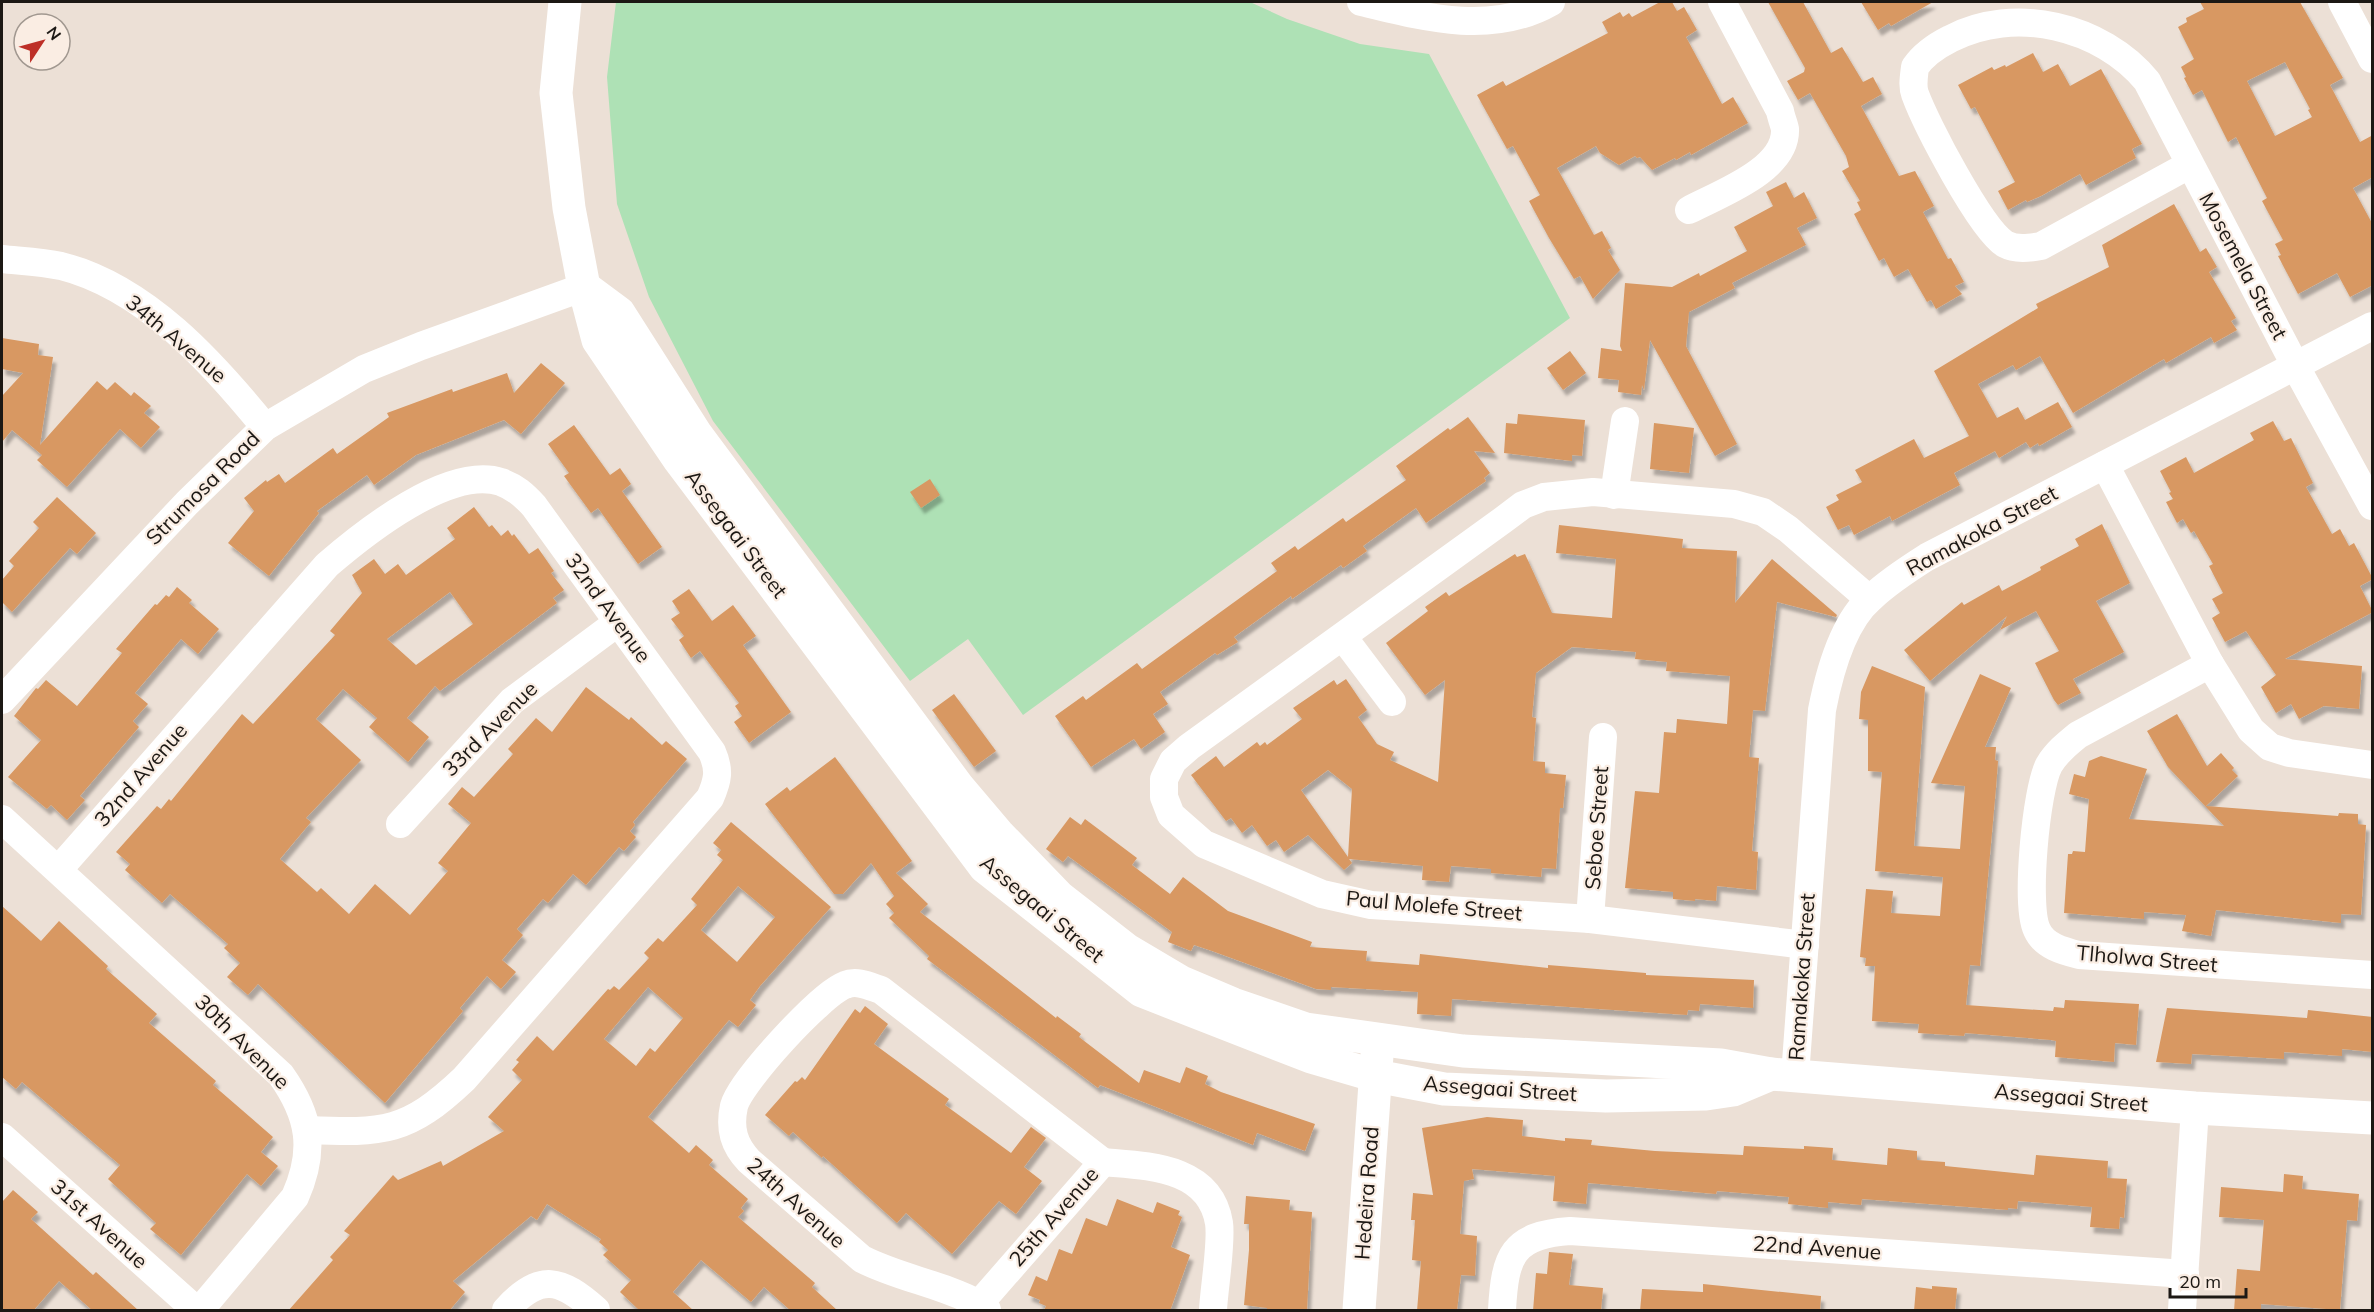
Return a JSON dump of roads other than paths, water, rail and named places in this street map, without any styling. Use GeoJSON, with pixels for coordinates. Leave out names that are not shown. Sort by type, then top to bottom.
{"type":"FeatureCollection","features":[{"type":"Feature","properties":{"kind":"street","name":"Assegaai Street"},"geometry":{"type":"LineString","coordinates":[[565,2],[556,93],[569,208],[584,287],[598,340],[678,458],[986,867],[1142,992],[1311,1057],[1376,1076],[1444,1089],[1606,1096],[1706,1094],[1733,1090],[1783,1075]]}},
{"type":"Feature","properties":{"kind":"street"},"geometry":{"type":"LineString","coordinates":[[1361,2],[1427,18],[1468,22],[1504,18],[1551,2]]}},
{"type":"Feature","properties":{"kind":"street"},"geometry":{"type":"LineString","coordinates":[[1689,210],[1762,171],[1774,160],[1782,146],[1785,129],[1780,111],[1722,2]]}},
{"type":"Feature","properties":{"kind":"street"},"geometry":{"type":"LineString","coordinates":[[2342,2],[2373,59]]}},
{"type":"Feature","properties":{"kind":"street","name":"Mosemela Street"},"geometry":{"type":"LineString","coordinates":[[2190,165],[2041,246],[2020,249],[2006,244],[1981,216],[1914,93],[1915,67],[1936,46],[1965,31],[1989,23],[2025,21],[2067,30],[2104,45],[2131,62],[2147,81],[2296,367],[2373,507]]}},
{"type":"Feature","properties":{"kind":"street","name":"34th Avenue"},"geometry":{"type":"LineString","coordinates":[[2,259],[61,266],[105,283],[130,298],[157,317],[224,377],[265,427]]}},
{"type":"Feature","properties":{"kind":"street","name":"Assegaai Street"},"geometry":{"type":"LineString","coordinates":[[584,287],[619,313],[696,434],[918,735],[998,834],[1059,897],[1127,950],[1181,982],[1233,1004],[1306,1029],[1463,1051],[1721,1065],[1783,1075],[2195,1108],[2373,1118]]}},
{"type":"Feature","properties":{"kind":"street","name":"Strumosa Road"},"geometry":{"type":"LineString","coordinates":[[2,700],[187,503],[265,427],[364,369],[584,287]]}},
{"type":"Feature","properties":{"kind":"street","name":"Ramakoka Street"},"geometry":{"type":"LineString","coordinates":[[1783,1075],[1805,945],[1822,710],[1828,679],[1840,646],[1869,599],[1927,557],[2373,326]]}},
{"type":"Feature","properties":{"kind":"street"},"geometry":{"type":"LineString","coordinates":[[1614,495],[1624,421]]}},
{"type":"Feature","properties":{"kind":"street"},"geometry":{"type":"LineString","coordinates":[[2106,465],[2210,664],[2251,730],[2270,747],[2289,753],[2373,765]]}},
{"type":"Feature","properties":{"kind":"street","name":"32nd Avenue"},"geometry":{"type":"LineString","coordinates":[[59,869],[327,565],[384,519],[450,486],[479,479],[500,481],[520,491],[534,506],[712,752],[718,765],[718,774],[710,798],[464,1079],[436,1106],[420,1117],[379,1131],[308,1130]]}},
{"type":"Feature","properties":{"kind":"street","name":"Paul Molefe Street"},"geometry":{"type":"LineString","coordinates":[[1805,945],[1590,919],[1371,905],[1322,894],[1204,844],[1171,815],[1164,797],[1164,779],[1173,761],[1189,747],[1524,505],[1544,497],[1593,492],[1734,504],[1763,512],[1788,529],[1869,599]]}},
{"type":"Feature","properties":{"kind":"street","name":"33rd Avenue"},"geometry":{"type":"LineString","coordinates":[[400,824],[512,701],[617,622]]}},
{"type":"Feature","properties":{"kind":"street"},"geometry":{"type":"LineString","coordinates":[[1343,637],[1392,702]]}},
{"type":"Feature","properties":{"kind":"street","name":"Tlholwa Street"},"geometry":{"type":"LineString","coordinates":[[2210,664],[2078,735],[2062,748],[2049,766],[2042,785],[2031,888],[2032,914],[2037,931],[2046,941],[2060,950],[2079,956],[2373,975]]}},
{"type":"Feature","properties":{"kind":"street","name":"Seboe Street"},"geometry":{"type":"LineString","coordinates":[[1590,919],[1603,737]]}},
{"type":"Feature","properties":{"kind":"street","name":"30th Avenue"},"geometry":{"type":"LineString","coordinates":[[2,819],[281,1075],[300,1105],[308,1130],[306,1163],[295,1197],[198,1311]]}},
{"type":"Feature","properties":{"kind":"street","name":"24th Avenue"},"geometry":{"type":"LineString","coordinates":[[983,1307],[963,1295],[876,1266],[851,1252],[749,1161],[738,1149],[732,1131],[735,1103],[746,1082],[819,1002],[839,988],[858,982],[881,990],[1103,1162]]}},
{"type":"Feature","properties":{"kind":"street","name":"Hedeira Road"},"geometry":{"type":"LineString","coordinates":[[1359,1311],[1377,1038]]}},
{"type":"Feature","properties":{"kind":"street"},"geometry":{"type":"LineString","coordinates":[[2182,1311],[2195,1108]]}},
{"type":"Feature","properties":{"kind":"street","name":"31st Avenue"},"geometry":{"type":"LineString","coordinates":[[2,1137],[198,1311]]}},
{"type":"Feature","properties":{"kind":"street","name":"25th Avenue"},"geometry":{"type":"LineString","coordinates":[[983,1307],[1103,1162],[1181,1173],[1204,1190],[1220,1223],[1213,1311]]}},
{"type":"Feature","properties":{"kind":"street","name":"22nd Avenue"},"geometry":{"type":"LineString","coordinates":[[1502,1311],[1506,1270],[1523,1243],[1532,1236],[1570,1231],[2186,1274]]}},
{"type":"Feature","properties":{"kind":"street"},"geometry":{"type":"LineString","coordinates":[[506,1311],[523,1294],[533,1288],[558,1284],[573,1290],[596,1311]]}}]}
